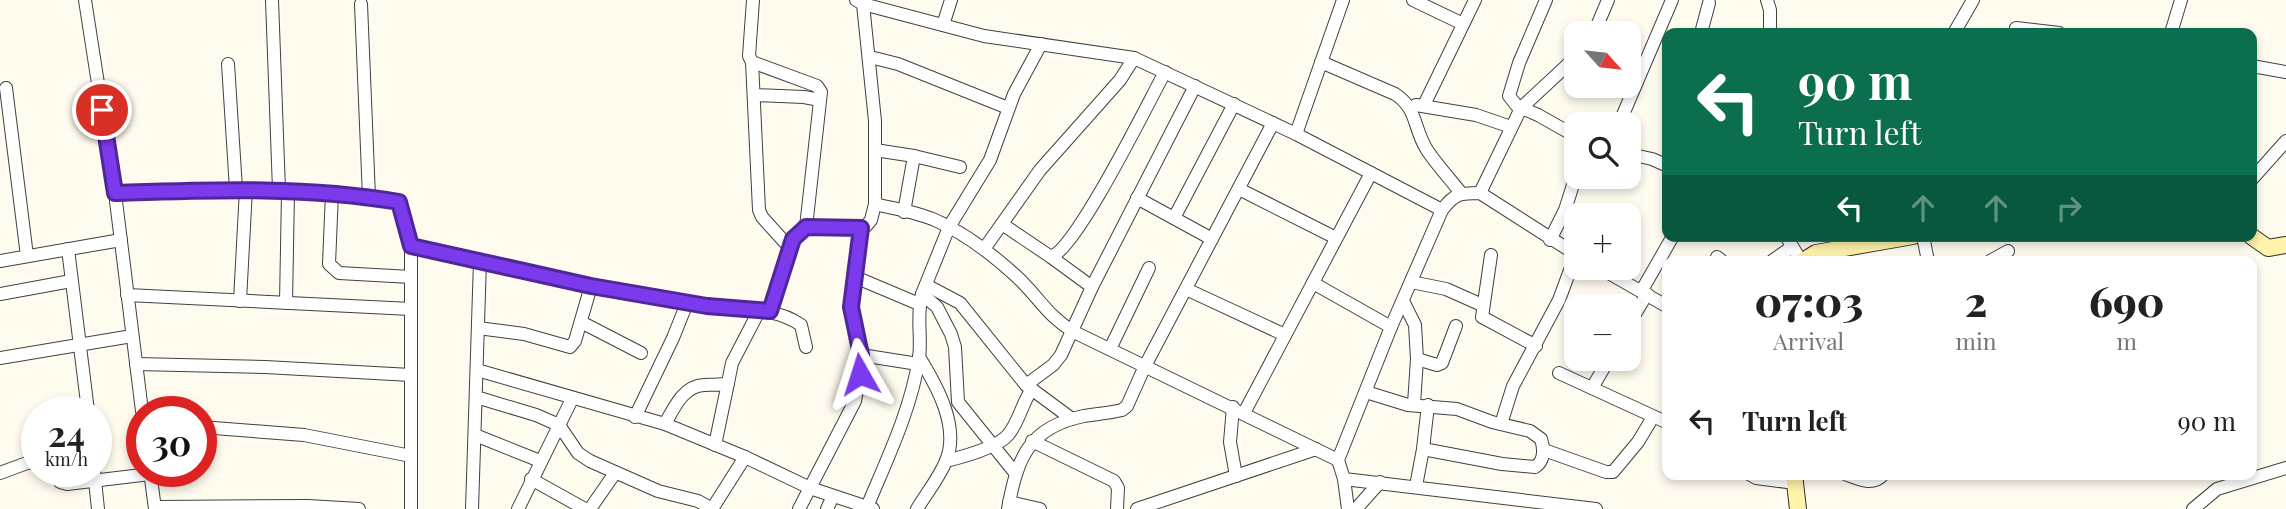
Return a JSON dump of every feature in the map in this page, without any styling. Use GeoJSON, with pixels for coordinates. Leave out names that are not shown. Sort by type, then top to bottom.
{"type":"FeatureCollection","features":[{"type":"Feature","properties":{"kind":"street"},"geometry":{"type":"LineString","coordinates":[[85,0],[115,193],[140,396]]}},
{"type":"Feature","properties":{"kind":"street"},"geometry":{"type":"LineString","coordinates":[[272,0],[284,191],[286,303]]}},
{"type":"Feature","properties":{"kind":"street"},"geometry":{"type":"LineString","coordinates":[[753,0],[749,57],[752,62],[759,210],[762,217],[790,247]]}},
{"type":"Feature","properties":{"kind":"street"},"geometry":{"type":"LineString","coordinates":[[943,25],[951,0]]}},
{"type":"Feature","properties":{"kind":"street"},"geometry":{"type":"LineString","coordinates":[[1296,134],[1343,0]]}},
{"type":"Feature","properties":{"kind":"street"},"geometry":{"type":"LineString","coordinates":[[1413,0],[1462,24]]}},
{"type":"Feature","properties":{"kind":"street"},"geometry":{"type":"LineString","coordinates":[[1424,105],[1475,0]]}},
{"type":"Feature","properties":{"kind":"street"},"geometry":{"type":"LineString","coordinates":[[1546,0],[1509,91],[1511,100],[1521,108],[1564,130]]}},
{"type":"Feature","properties":{"kind":"street"},"geometry":{"type":"LineString","coordinates":[[1599,21],[1608,0]]}},
{"type":"Feature","properties":{"kind":"street"},"geometry":{"type":"LineString","coordinates":[[1624,112],[1672,0]]}},
{"type":"Feature","properties":{"kind":"street"},"geometry":{"type":"LineString","coordinates":[[1767,0],[1770,28]]}},
{"type":"Feature","properties":{"kind":"street"},"geometry":{"type":"LineString","coordinates":[[1957,28],[1973,0]]}},
{"type":"Feature","properties":{"kind":"street"},"geometry":{"type":"LineString","coordinates":[[2173,28],[2181,0]]}},
{"type":"Feature","properties":{"kind":"street"},"geometry":{"type":"LineString","coordinates":[[806,227],[861,228],[871,220],[875,150],[870,57],[859,2],[984,36],[1134,58],[1296,134],[1442,210]]}},
{"type":"Feature","properties":{"kind":"street"},"geometry":{"type":"LineString","coordinates":[[1702,28],[1709,3]]}},
{"type":"Feature","properties":{"kind":"street"},"geometry":{"type":"LineString","coordinates":[[360,5],[369,197]]}},
{"type":"Feature","properties":{"kind":"street"},"geometry":{"type":"LineString","coordinates":[[477,370],[665,424],[745,457],[810,488],[870,508],[893,447],[918,360],[923,294],[949,227],[990,160],[1008,108],[1041,44]]}},
{"type":"Feature","properties":{"kind":"street"},"geometry":{"type":"LineString","coordinates":[[870,57],[898,64],[1008,108]]}},
{"type":"Feature","properties":{"kind":"street"},"geometry":{"type":"LineString","coordinates":[[984,249],[1048,160],[1120,80],[1134,58]]}},
{"type":"Feature","properties":{"kind":"street"},"geometry":{"type":"LineString","coordinates":[[715,445],[732,363],[764,311],[793,239],[806,227],[821,92],[817,86],[752,62]]}},
{"type":"Feature","properties":{"kind":"street"},"geometry":{"type":"LineString","coordinates":[[1321,62],[1395,94],[1409,105],[1426,149],[1461,193]]}},
{"type":"Feature","properties":{"kind":"street"},"geometry":{"type":"LineString","coordinates":[[228,64],[241,189],[240,301]]}},
{"type":"Feature","properties":{"kind":"street"},"geometry":{"type":"LineString","coordinates":[[2257,67],[2286,72]]}},
{"type":"Feature","properties":{"kind":"street"},"geometry":{"type":"LineString","coordinates":[[1480,194],[1521,108],[1564,68]]}},
{"type":"Feature","properties":{"kind":"street"},"geometry":{"type":"LineString","coordinates":[[1051,257],[1056,256],[1073,236],[1101,191],[1165,72]]}},
{"type":"Feature","properties":{"kind":"street"},"geometry":{"type":"LineString","coordinates":[[946,461],[968,456],[1007,436],[1029,387],[1058,361],[1074,332],[1092,288],[1195,86]]}},
{"type":"Feature","properties":{"kind":"street"},"geometry":{"type":"LineString","coordinates":[[6,88],[27,256]]}},
{"type":"Feature","properties":{"kind":"street"},"geometry":{"type":"LineString","coordinates":[[754,95],[820,100]]}},
{"type":"Feature","properties":{"kind":"street"},"geometry":{"type":"LineString","coordinates":[[1174,218],[1234,104]]}},
{"type":"Feature","properties":{"kind":"street"},"geometry":{"type":"LineString","coordinates":[[1409,105],[1424,105],[1476,115],[1511,127]]}},
{"type":"Feature","properties":{"kind":"street"},"geometry":{"type":"LineString","coordinates":[[1040,509],[1009,505],[1016,474],[1032,441],[1041,433],[1072,419],[1122,410],[1127,406],[1145,366],[1273,123]]}},
{"type":"Feature","properties":{"kind":"street"},"geometry":{"type":"LineString","coordinates":[[2257,173],[2286,141]]}},
{"type":"Feature","properties":{"kind":"street"},"geometry":{"type":"LineString","coordinates":[[875,150],[960,167]]}},
{"type":"Feature","properties":{"kind":"street"},"geometry":{"type":"LineString","coordinates":[[904,212],[914,156]]}},
{"type":"Feature","properties":{"kind":"street"},"geometry":{"type":"LineString","coordinates":[[1641,158],[1662,164]]}},
{"type":"Feature","properties":{"kind":"street"},"geometry":{"type":"LineString","coordinates":[[1236,476],[1230,442],[1238,410],[1285,335],[1371,173]]}},
{"type":"Feature","properties":{"kind":"street"},"geometry":{"type":"LineString","coordinates":[[115,193],[241,189],[332,193],[399,202],[411,246],[411,509]]}},
{"type":"Feature","properties":{"kind":"street"},"geometry":{"type":"LineString","coordinates":[[1239,189],[1336,238]]}},
{"type":"Feature","properties":{"kind":"street"},"geometry":{"type":"LineString","coordinates":[[1550,240],[1572,189]]}},
{"type":"Feature","properties":{"kind":"street"},"geometry":{"type":"LineString","coordinates":[[332,193],[329,264],[333,269],[339,273],[411,277]]}},
{"type":"Feature","properties":{"kind":"street"},"geometry":{"type":"LineString","coordinates":[[1348,509],[1338,460],[1391,327],[1442,210],[1450,200],[1461,193],[1480,194],[1564,248]]}},
{"type":"Feature","properties":{"kind":"street"},"geometry":{"type":"LineString","coordinates":[[1137,198],[1212,239]]}},
{"type":"Feature","properties":{"kind":"street"},"geometry":{"type":"LineString","coordinates":[[874,204],[935,220],[949,227],[984,249],[1018,278],[1045,311],[1074,332],[1338,460]]}},
{"type":"Feature","properties":{"kind":"street"},"geometry":{"type":"LineString","coordinates":[[1002,224],[1092,288]]}},
{"type":"Feature","properties":{"kind":"street"},"geometry":{"type":"LineString","coordinates":[[799,509],[855,401],[861,355],[851,307],[861,228]]}},
{"type":"Feature","properties":{"kind":"street"},"geometry":{"type":"LineString","coordinates":[[0,261],[121,240]]}},
{"type":"Feature","properties":{"kind":"street"},"geometry":{"type":"LineString","coordinates":[[2257,240],[2268,248],[2286,245]]}},
{"type":"Feature","properties":{"kind":"street"},"geometry":{"type":"LineString","coordinates":[[1776,256],[1789,242]]}},
{"type":"Feature","properties":{"kind":"street"},"geometry":{"type":"LineString","coordinates":[[1811,256],[1859,242]]}},
{"type":"Feature","properties":{"kind":"street"},"geometry":{"type":"LineString","coordinates":[[411,246],[591,286],[687,303],[764,311],[802,326],[806,347]]}},
{"type":"Feature","properties":{"kind":"street"},"geometry":{"type":"LineString","coordinates":[[68,249],[86,396]]}},
{"type":"Feature","properties":{"kind":"street"},"geometry":{"type":"LineString","coordinates":[[1999,256],[2008,251]]}},
{"type":"Feature","properties":{"kind":"street"},"geometry":{"type":"LineString","coordinates":[[1491,255],[1481,314],[1484,320],[1536,346]]}},
{"type":"Feature","properties":{"kind":"street"},"geometry":{"type":"LineString","coordinates":[[1641,298],[1662,257]]}},
{"type":"Feature","properties":{"kind":"street"},"geometry":{"type":"LineString","coordinates":[[472,509],[480,261]]}},
{"type":"Feature","properties":{"kind":"street"},"geometry":{"type":"LineString","coordinates":[[1110,349],[1149,268]]}},
{"type":"Feature","properties":{"kind":"street"},"geometry":{"type":"LineString","coordinates":[[855,277],[960,303],[1029,387],[1072,419]]}},
{"type":"Feature","properties":{"kind":"street"},"geometry":{"type":"LineString","coordinates":[[1501,424],[1513,386],[1536,346],[1567,280]]}},
{"type":"Feature","properties":{"kind":"street"},"geometry":{"type":"LineString","coordinates":[[1622,280],[1662,303]]}},
{"type":"Feature","properties":{"kind":"street"},"geometry":{"type":"LineString","coordinates":[[0,294],[71,281]]}},
{"type":"Feature","properties":{"kind":"street"},"geometry":{"type":"LineString","coordinates":[[1411,282],[1446,289],[1482,304]]}},
{"type":"Feature","properties":{"kind":"street"},"geometry":{"type":"LineString","coordinates":[[1312,283],[1391,327]]}},
{"type":"Feature","properties":{"kind":"street"},"geometry":{"type":"LineString","coordinates":[[478,328],[524,334],[570,346],[575,341],[591,286]]}},
{"type":"Feature","properties":{"kind":"street"},"geometry":{"type":"LineString","coordinates":[[1186,289],[1285,335]]}},
{"type":"Feature","properties":{"kind":"street"},"geometry":{"type":"LineString","coordinates":[[923,294],[937,307],[951,334],[955,347],[958,402],[1016,474]]}},
{"type":"Feature","properties":{"kind":"street"},"geometry":{"type":"LineString","coordinates":[[127,295],[411,309]]}},
{"type":"Feature","properties":{"kind":"street"},"geometry":{"type":"LineString","coordinates":[[1403,300],[1415,325],[1421,405],[1423,449],[1416,486]]}},
{"type":"Feature","properties":{"kind":"street"},"geometry":{"type":"LineString","coordinates":[[635,417],[687,303]]}},
{"type":"Feature","properties":{"kind":"street"},"geometry":{"type":"LineString","coordinates":[[581,322],[641,353]]}},
{"type":"Feature","properties":{"kind":"street"},"geometry":{"type":"LineString","coordinates":[[1417,359],[1437,365],[1442,363],[1456,326]]}},
{"type":"Feature","properties":{"kind":"street"},"geometry":{"type":"LineString","coordinates":[[0,358],[132,336]]}},
{"type":"Feature","properties":{"kind":"street"},"geometry":{"type":"LineString","coordinates":[[861,355],[918,360],[930,374],[948,413],[946,461],[916,509]]}},
{"type":"Feature","properties":{"kind":"street"},"geometry":{"type":"LineString","coordinates":[[136,364],[265,367],[411,375]]}},
{"type":"Feature","properties":{"kind":"street"},"geometry":{"type":"LineString","coordinates":[[1592,388],[1602,371]]}},
{"type":"Feature","properties":{"kind":"street"},"geometry":{"type":"LineString","coordinates":[[1559,373],[1662,421]]}},
{"type":"Feature","properties":{"kind":"street"},"geometry":{"type":"LineString","coordinates":[[665,424],[681,396],[696,386],[728,383]]}},
{"type":"Feature","properties":{"kind":"street"},"geometry":{"type":"LineString","coordinates":[[1366,392],[1408,405],[1457,409],[1537,434],[1544,450],[1540,463],[1535,467],[1502,464],[1423,449]]}},
{"type":"Feature","properties":{"kind":"street"},"geometry":{"type":"LineString","coordinates":[[476,397],[536,415],[559,425],[578,453],[657,492],[698,501],[712,509],[745,457]]}},
{"type":"Feature","properties":{"kind":"street"},"geometry":{"type":"LineString","coordinates":[[518,509],[572,399]]}},
{"type":"Feature","properties":{"kind":"street"},"geometry":{"type":"LineString","coordinates":[[1544,450],[1606,472],[1613,472],[1638,442],[1653,417]]}},
{"type":"Feature","properties":{"kind":"street"},"geometry":{"type":"LineString","coordinates":[[217,428],[304,435],[411,456]]}},
{"type":"Feature","properties":{"kind":"street"},"geometry":{"type":"LineString","coordinates":[[475,435],[540,461]]}},
{"type":"Feature","properties":{"kind":"street"},"geometry":{"type":"LineString","coordinates":[[1032,441],[1114,481],[1118,488],[1117,509]]}},
{"type":"Feature","properties":{"kind":"street"},"geometry":{"type":"LineString","coordinates":[[1137,509],[1316,449]]}},
{"type":"Feature","properties":{"kind":"street"},"geometry":{"type":"LineString","coordinates":[[0,472],[21,465]]}},
{"type":"Feature","properties":{"kind":"street"},"geometry":{"type":"LineString","coordinates":[[2257,477],[2286,468]]}},
{"type":"Feature","properties":{"kind":"street"},"geometry":{"type":"LineString","coordinates":[[531,479],[588,509],[615,472]]}},
{"type":"Feature","properties":{"kind":"street"},"geometry":{"type":"LineString","coordinates":[[1344,479],[1596,509]]}},
{"type":"Feature","properties":{"kind":"street"},"geometry":{"type":"LineString","coordinates":[[1795,480],[1798,509]]}},
{"type":"Feature","properties":{"kind":"street"},"geometry":{"type":"LineString","coordinates":[[2193,509],[2217,489],[2247,480]]}},
{"type":"Feature","properties":{"kind":"street"},"geometry":{"type":"LineString","coordinates":[[1361,507],[1380,482]]}},
{"type":"Feature","properties":{"kind":"street"},"geometry":{"type":"LineString","coordinates":[[96,487],[98,509]]}},
{"type":"Feature","properties":{"kind":"street"},"geometry":{"type":"LineString","coordinates":[[152,487],[155,508],[308,506],[359,509]]}},
{"type":"Feature","properties":{"kind":"street"},"geometry":{"type":"LineString","coordinates":[[828,509],[833,496]]}},
{"type":"Feature","properties":{"kind":"route"},"geometry":{"type":"LineString","coordinates":[[102,110],[115,193],[279,190],[332,193],[399,202],[411,246],[591,286],[707,306],[770,311],[793,239],[806,227],[861,228],[851,307],[861,355],[860,374]]}}]}
